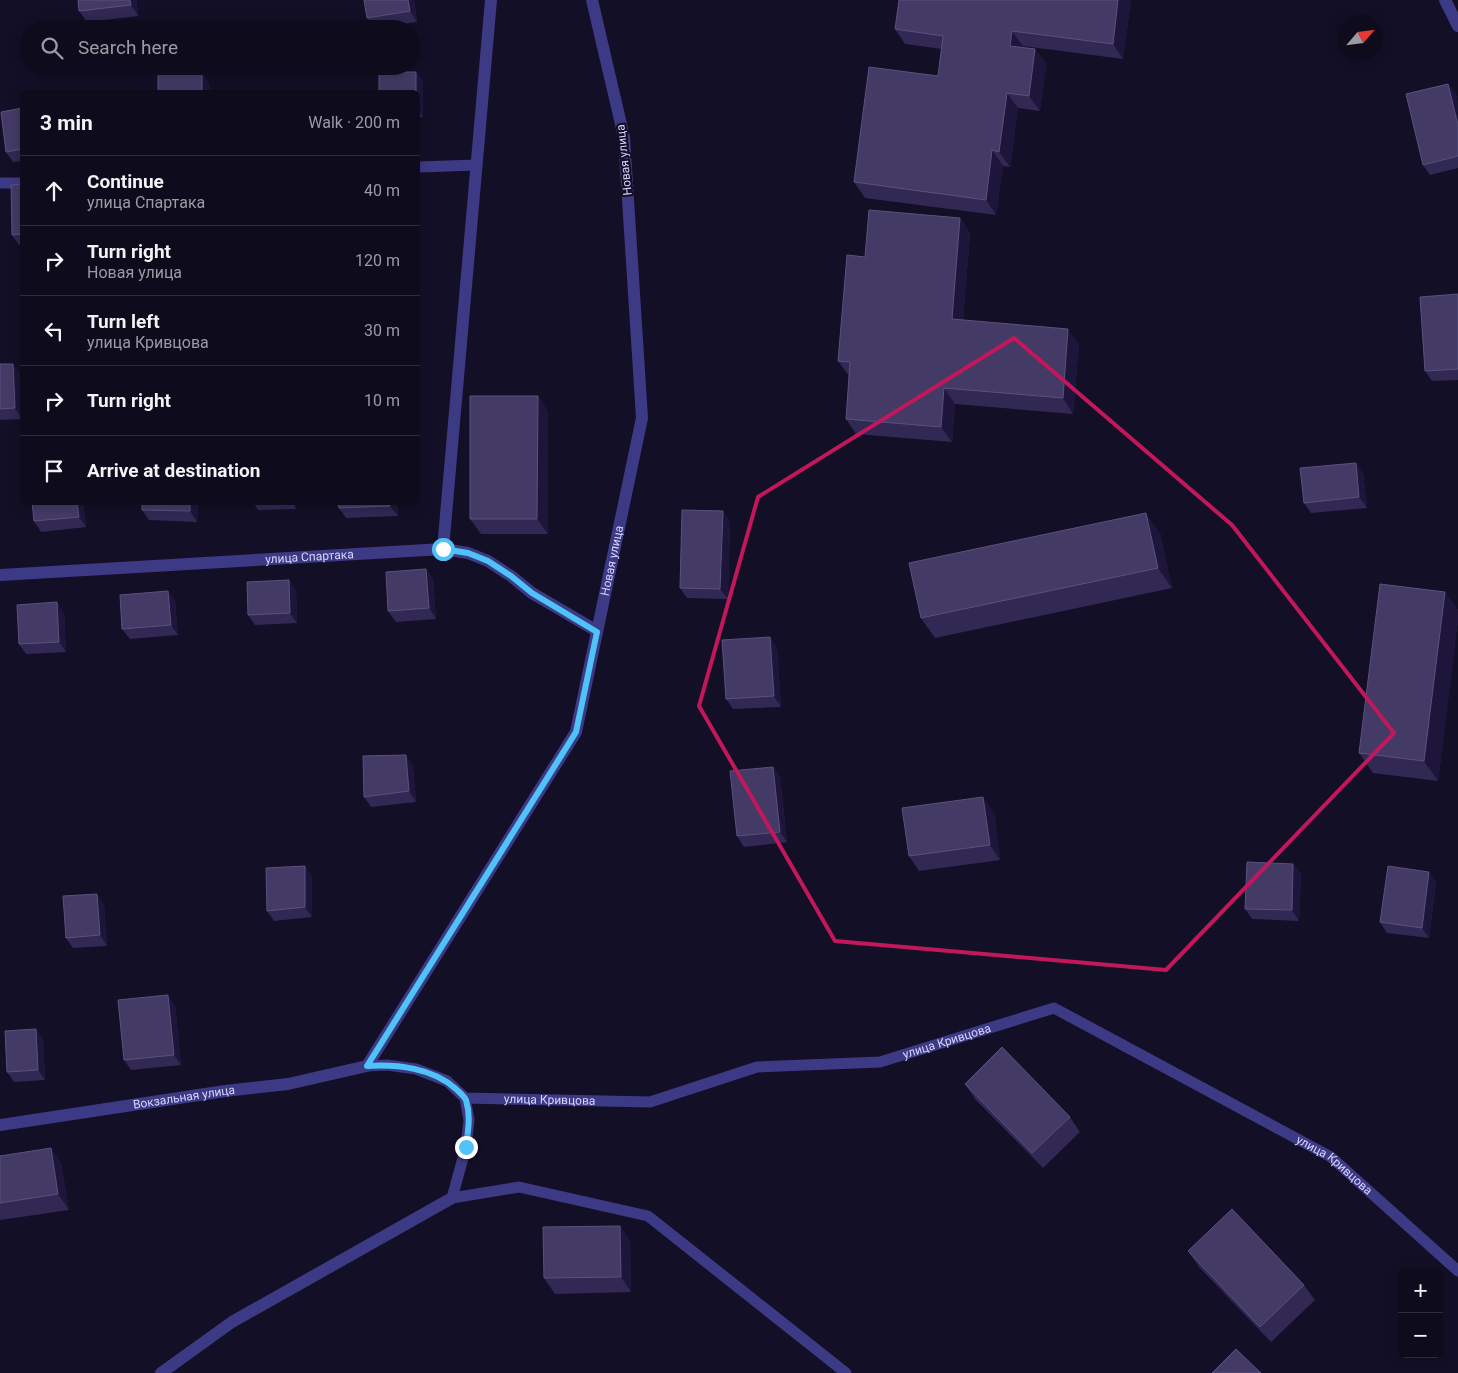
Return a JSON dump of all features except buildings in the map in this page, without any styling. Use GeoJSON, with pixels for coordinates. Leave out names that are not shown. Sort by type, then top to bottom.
{"type":"FeatureCollection","features":[{"type":"Feature","properties":{"kind":"street"},"geometry":{"type":"LineString","coordinates":[[443,549],[491,0]]}},
{"type":"Feature","properties":{"kind":"street","name":"Новая улица"},"geometry":{"type":"LineString","coordinates":[[367,1066],[576,732],[642,418],[624,137],[592,0]]}},
{"type":"Feature","properties":{"kind":"street"},"geometry":{"type":"LineString","coordinates":[[1445,0],[1458,26]]}},
{"type":"Feature","properties":{"kind":"street","name":"улица Спартака"},"geometry":{"type":"LineString","coordinates":[[0,575],[443,549],[468,553],[488,561],[532,593],[597,632]]}},
{"type":"Feature","properties":{"kind":"street","name":"Вокзальная улица"},"geometry":{"type":"LineString","coordinates":[[0,1125],[216,1092],[288,1084],[367,1066]]}},
{"type":"Feature","properties":{"kind":"street"},"geometry":{"type":"LineString","coordinates":[[161,1373],[232,1322],[452,1198]]}},
{"type":"Feature","properties":{"kind":"lane"},"geometry":{"type":"LineString","coordinates":[[420,167],[476,164]]}},
{"type":"Feature","properties":{"kind":"lane"},"geometry":{"type":"LineString","coordinates":[[0,184],[20,183]]}},
{"type":"Feature","properties":{"kind":"lane","name":"улица Кривцова"},"geometry":{"type":"LineString","coordinates":[[465,1098],[650,1102],[757,1067],[880,1062],[1054,1008],[1331,1157],[1458,1271]]}},
{"type":"Feature","properties":{"kind":"lane"},"geometry":{"type":"LineString","coordinates":[[367,1066],[387,1064],[416,1069],[447,1081],[465,1098],[469,1120],[466,1147],[452,1198],[519,1187],[648,1216],[846,1373]]}},
{"type":"Feature","properties":{"kind":"highlighted area"},"geometry":{"type":"Polygon","coordinates":[[[1014,338],[1232,525],[1394,733],[1166,970],[835,941],[699,706],[758,497],[1014,338]]]}},
{"type":"Feature","properties":{"kind":"route"},"geometry":{"type":"LineString","coordinates":[[443,549],[468,553],[488,561],[532,593],[597,632],[576,732],[367,1066],[387,1064],[416,1069],[447,1081],[465,1098],[469,1120],[466,1147]]}}]}
